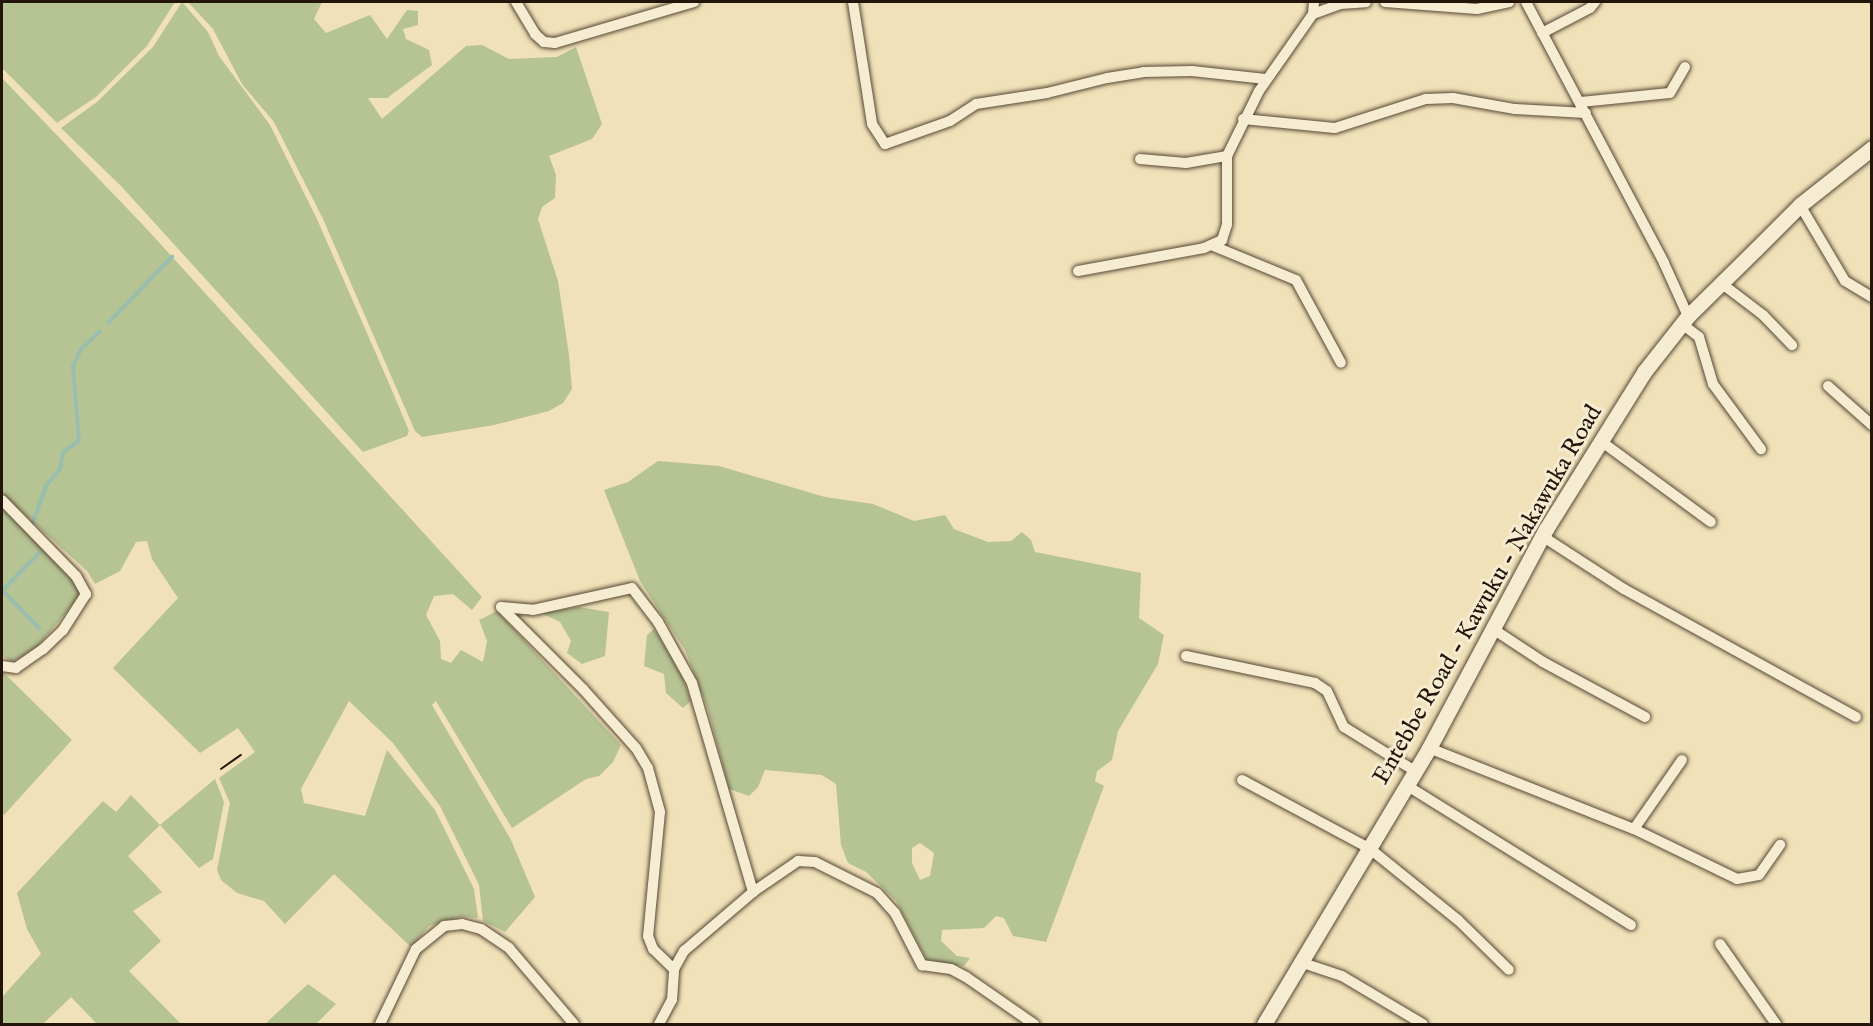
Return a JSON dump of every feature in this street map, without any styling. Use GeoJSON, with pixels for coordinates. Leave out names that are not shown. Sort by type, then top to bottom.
{"type":"FeatureCollection","features":[{"type":"Feature","properties":{"kind":"main road","name":"Entebbe Road - Kawuku - Nakawuka Road"},"geometry":{"type":"LineString","coordinates":[[1264,1024],[1303,963],[1429,748],[1542,536],[1644,372],[1685,320],[1800,205],[1872,148]]}},
{"type":"Feature","properties":{"kind":"street"},"geometry":{"type":"LineString","coordinates":[[516,2],[535,34],[544,42],[555,43],[694,2]]}},
{"type":"Feature","properties":{"kind":"street"},"geometry":{"type":"LineString","coordinates":[[853,2],[872,124],[885,144],[950,121],[976,104],[1047,93],[1107,78],[1143,72],[1192,71],[1266,79]]}},
{"type":"Feature","properties":{"kind":"street"},"geometry":{"type":"LineString","coordinates":[[1078,271],[1212,245],[1222,240],[1227,225],[1227,156],[1243,119],[1266,79],[1313,14],[1314,2]]}},
{"type":"Feature","properties":{"kind":"street"},"geometry":{"type":"LineString","coordinates":[[1313,14],[1340,4],[1365,2]]}},
{"type":"Feature","properties":{"kind":"street"},"geometry":{"type":"LineString","coordinates":[[1385,2],[1477,9],[1509,2]]}},
{"type":"Feature","properties":{"kind":"street"},"geometry":{"type":"LineString","coordinates":[[1526,2],[1581,102],[1664,263],[1685,320],[1699,337],[1713,384],[1761,449]]}},
{"type":"Feature","properties":{"kind":"street"},"geometry":{"type":"LineString","coordinates":[[1542,33],[1590,8],[1595,2]]}},
{"type":"Feature","properties":{"kind":"street"},"geometry":{"type":"LineString","coordinates":[[1581,102],[1670,93],[1684,67]]}},
{"type":"Feature","properties":{"kind":"street"},"geometry":{"type":"LineString","coordinates":[[1243,119],[1335,128],[1426,99],[1444,99],[1515,109],[1586,113]]}},
{"type":"Feature","properties":{"kind":"street"},"geometry":{"type":"LineString","coordinates":[[1140,159],[1186,163],[1227,156]]}},
{"type":"Feature","properties":{"kind":"street"},"geometry":{"type":"LineString","coordinates":[[1800,205],[1845,281],[1872,297]]}},
{"type":"Feature","properties":{"kind":"street"},"geometry":{"type":"LineString","coordinates":[[1212,245],[1296,280],[1341,363]]}},
{"type":"Feature","properties":{"kind":"street"},"geometry":{"type":"LineString","coordinates":[[1721,283],[1763,315],[1792,345]]}},
{"type":"Feature","properties":{"kind":"street"},"geometry":{"type":"LineString","coordinates":[[1828,386],[1872,424]]}},
{"type":"Feature","properties":{"kind":"street"},"geometry":{"type":"LineString","coordinates":[[1602,442],[1711,522]]}},
{"type":"Feature","properties":{"kind":"street"},"geometry":{"type":"LineString","coordinates":[[2,500],[76,576],[86,594],[63,630],[43,649],[16,668],[2,666]]}},
{"type":"Feature","properties":{"kind":"street"},"geometry":{"type":"LineString","coordinates":[[1542,536],[1624,589],[1856,717]]}},
{"type":"Feature","properties":{"kind":"street"},"geometry":{"type":"LineString","coordinates":[[674,969],[653,949],[648,936],[660,812],[648,768],[636,748],[583,688],[501,607],[533,610],[632,588],[669,639],[692,683],[753,892]]}},
{"type":"Feature","properties":{"kind":"street"},"geometry":{"type":"LineString","coordinates":[[1493,629],[1544,663],[1645,717]]}},
{"type":"Feature","properties":{"kind":"street"},"geometry":{"type":"LineString","coordinates":[[1186,656],[1315,683],[1327,691],[1344,727],[1415,771]]}},
{"type":"Feature","properties":{"kind":"street"},"geometry":{"type":"LineString","coordinates":[[1429,748],[1634,829],[1743,879],[1759,875],[1780,845]]}},
{"type":"Feature","properties":{"kind":"street"},"geometry":{"type":"LineString","coordinates":[[1634,829],[1682,760]]}},
{"type":"Feature","properties":{"kind":"street"},"geometry":{"type":"LineString","coordinates":[[1242,780],[1369,848],[1458,920],[1509,970]]}},
{"type":"Feature","properties":{"kind":"street"},"geometry":{"type":"LineString","coordinates":[[1406,785],[1631,925]]}},
{"type":"Feature","properties":{"kind":"street"},"geometry":{"type":"LineString","coordinates":[[659,1024],[672,1000],[674,969],[684,951],[753,892],[798,861],[815,862],[877,893],[895,913],[922,965],[951,969],[1034,1024]]}},
{"type":"Feature","properties":{"kind":"street"},"geometry":{"type":"LineString","coordinates":[[380,1024],[416,949],[444,926],[462,924],[481,929],[509,948],[574,1024]]}},
{"type":"Feature","properties":{"kind":"street"},"geometry":{"type":"LineString","coordinates":[[1720,944],[1776,1024]]}},
{"type":"Feature","properties":{"kind":"street"},"geometry":{"type":"LineString","coordinates":[[1303,963],[1342,976],[1423,1024]]}},
{"type":"Feature","properties":{"kind":"green space"},"geometry":{"type":"Polygon","coordinates":[[[2,2],[175,2],[147,46],[96,97],[57,123],[2,68],[2,2]]]}},
{"type":"Feature","properties":{"kind":"green space"},"geometry":{"type":"Polygon","coordinates":[[[182,2],[208,32],[219,56],[270,125],[316,217],[409,431],[407,436],[363,452],[121,186],[61,128],[97,102],[153,47],[182,2]]]}},
{"type":"Feature","properties":{"kind":"green space"},"geometry":{"type":"Polygon","coordinates":[[[188,2],[322,2],[314,19],[326,33],[370,15],[387,39],[407,10],[418,11],[418,25],[403,29],[406,39],[429,50],[432,65],[387,98],[368,98],[382,119],[466,46],[482,45],[509,59],[557,57],[576,47],[602,124],[592,139],[549,156],[556,175],[555,198],[542,207],[538,219],[558,281],[569,355],[572,389],[563,403],[549,411],[494,425],[422,437],[415,431],[323,219],[274,122],[242,84],[213,29],[188,2]]]}},
{"type":"Feature","properties":{"kind":"green space"},"geometry":{"type":"Polygon","coordinates":[[[2,78],[144,226],[482,597],[472,610],[453,594],[434,596],[426,615],[440,641],[441,659],[451,663],[461,650],[483,662],[487,641],[479,620],[497,611],[621,745],[613,762],[599,776],[586,779],[512,828],[436,701],[432,705],[511,840],[535,897],[505,932],[483,921],[479,885],[440,806],[393,743],[349,701],[301,789],[304,803],[365,816],[387,750],[435,810],[474,889],[478,918],[460,917],[429,926],[411,947],[334,874],[285,924],[264,901],[237,893],[221,880],[217,870],[230,803],[219,778],[255,752],[238,728],[200,753],[113,668],[178,598],[152,559],[147,541],[136,542],[120,571],[95,584],[87,571],[2,494],[2,78]]]}},
{"type":"Feature","properties":{"kind":"green space"},"geometry":{"type":"Polygon","coordinates":[[[658,461],[719,466],[825,497],[873,504],[914,521],[945,515],[954,529],[988,542],[1011,541],[1022,532],[1031,540],[1035,552],[1141,573],[1139,618],[1164,635],[1158,664],[1118,731],[1112,760],[1097,771],[1095,781],[1104,786],[1046,942],[1013,936],[1004,918],[996,916],[984,928],[942,930],[941,941],[957,956],[970,958],[964,966],[928,962],[896,901],[866,872],[848,863],[841,845],[836,784],[822,775],[765,770],[758,787],[749,796],[729,789],[708,709],[685,650],[640,581],[604,490],[628,482],[658,461]],[[920,843],[912,848],[912,863],[920,880],[930,876],[934,853],[920,843]]]}},
{"type":"Feature","properties":{"kind":"green space"},"geometry":{"type":"Polygon","coordinates":[[[2,508],[78,584],[80,596],[32,653],[12,661],[2,656],[2,508]]]}},
{"type":"Feature","properties":{"kind":"green space"},"geometry":{"type":"Polygon","coordinates":[[[579,607],[609,612],[605,656],[582,664],[567,653],[571,641],[560,622],[541,613],[579,607]]]}},
{"type":"Feature","properties":{"kind":"green space"},"geometry":{"type":"Polygon","coordinates":[[[654,629],[681,672],[691,701],[683,708],[666,693],[664,674],[644,666],[647,635],[654,629]]]}},
{"type":"Feature","properties":{"kind":"green space"},"geometry":{"type":"Polygon","coordinates":[[[2,671],[72,740],[4,815],[2,813],[2,671]]]}},
{"type":"Feature","properties":{"kind":"green space"},"geometry":{"type":"Polygon","coordinates":[[[215,779],[224,802],[213,859],[199,868],[160,825],[215,779]]]}},
{"type":"Feature","properties":{"kind":"green space"},"geometry":{"type":"Polygon","coordinates":[[[131,795],[160,825],[128,856],[162,892],[133,911],[161,941],[129,971],[181,1024],[97,1024],[71,997],[43,1024],[2,1024],[2,997],[41,954],[27,929],[17,893],[103,801],[116,812],[131,795]]]}},
{"type":"Feature","properties":{"kind":"green space"},"geometry":{"type":"Polygon","coordinates":[[[308,984],[336,1004],[316,1024],[265,1024],[308,984]]]}},
{"type":"Feature","properties":{"kind":"waterway"},"geometry":{"type":"LineString","coordinates":[[109,322],[172,257]]}},
{"type":"Feature","properties":{"kind":"waterway"},"geometry":{"type":"LineString","coordinates":[[33,522],[46,486],[60,469],[63,452],[79,441],[73,366],[81,349],[100,331]]}},
{"type":"Feature","properties":{"kind":"waterway"},"geometry":{"type":"LineString","coordinates":[[2,591],[39,553]]}},
{"type":"Feature","properties":{"kind":"waterway"},"geometry":{"type":"LineString","coordinates":[[2,590],[39,628]]}},
{"type":"Feature","properties":{"kind":"tram line"},"geometry":{"type":"LineString","coordinates":[[221,769],[241,755]]}}]}
